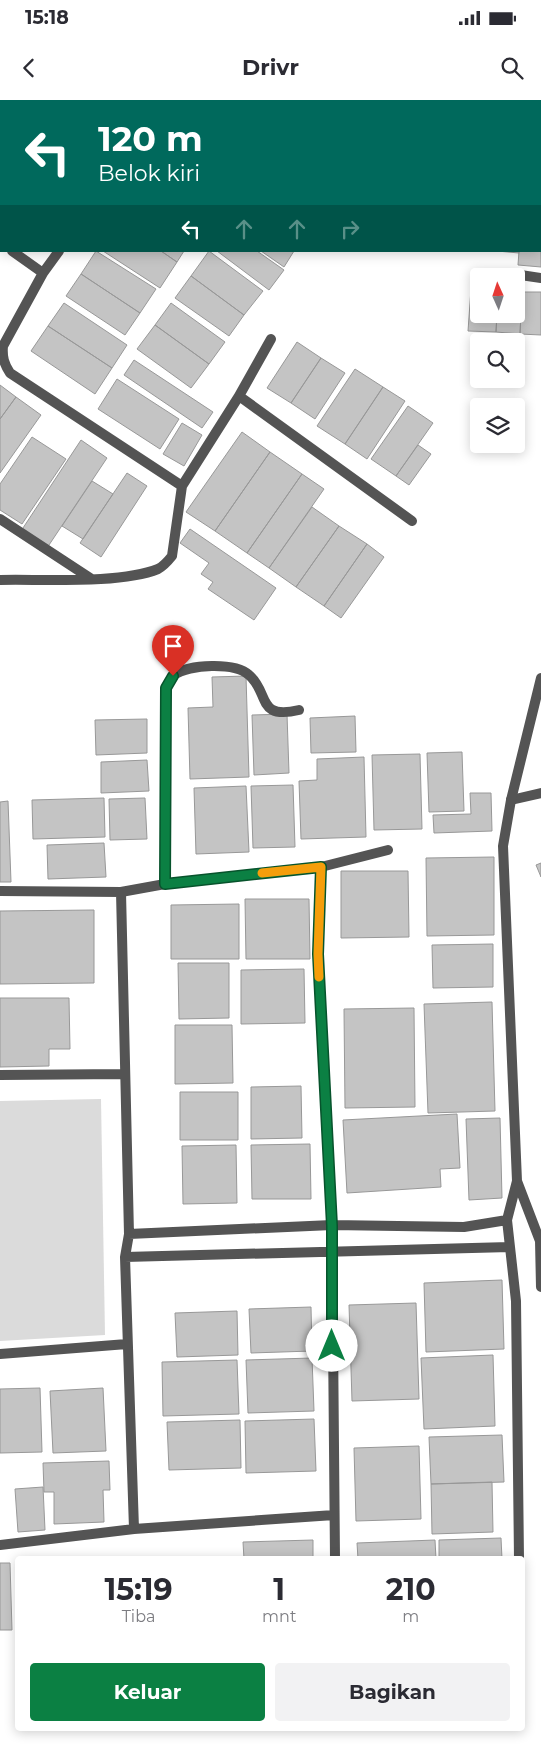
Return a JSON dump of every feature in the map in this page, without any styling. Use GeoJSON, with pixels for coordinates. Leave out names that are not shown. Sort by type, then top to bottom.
{"type":"FeatureCollection","features":[{"type":"Feature","properties":{"kind":"street"},"geometry":{"type":"LineString","coordinates":[[13,252],[43,273]]}},
{"type":"Feature","properties":{"kind":"street"},"geometry":{"type":"LineString","coordinates":[[58,252],[43,273],[3,346],[2,356],[6,367],[10,373],[182,486]]}},
{"type":"Feature","properties":{"kind":"street"},"geometry":{"type":"LineString","coordinates":[[525,276],[541,278]]}},
{"type":"Feature","properties":{"kind":"street"},"geometry":{"type":"LineString","coordinates":[[0,580],[136,575],[159,568],[167,562],[172,556],[182,486],[239,396],[271,339]]}},
{"type":"Feature","properties":{"kind":"street"},"geometry":{"type":"LineString","coordinates":[[239,396],[412,521]]}},
{"type":"Feature","properties":{"kind":"street"},"geometry":{"type":"LineString","coordinates":[[0,519],[91,578]]}},
{"type":"Feature","properties":{"kind":"street"},"geometry":{"type":"LineString","coordinates":[[165,884],[166,688],[173,676],[187,669],[204,665],[239,670],[249,675],[264,701],[272,709],[279,712],[299,710]]}},
{"type":"Feature","properties":{"kind":"street"},"geometry":{"type":"LineString","coordinates":[[519,1556],[516,1301],[507,1220],[517,1181],[503,846],[511,800],[541,678]]}},
{"type":"Feature","properties":{"kind":"street"},"geometry":{"type":"LineString","coordinates":[[511,800],[541,793]]}},
{"type":"Feature","properties":{"kind":"street"},"geometry":{"type":"LineString","coordinates":[[0,891],[121,892],[165,884],[321,867],[388,850]]}},
{"type":"Feature","properties":{"kind":"street"},"geometry":{"type":"LineString","coordinates":[[321,867],[318,954],[332,1226],[335,1556]]}},
{"type":"Feature","properties":{"kind":"street"},"geometry":{"type":"LineString","coordinates":[[121,892],[129,1234],[125,1257],[134,1529]]}},
{"type":"Feature","properties":{"kind":"street"},"geometry":{"type":"LineString","coordinates":[[0,1075],[125,1074]]}},
{"type":"Feature","properties":{"kind":"street"},"geometry":{"type":"LineString","coordinates":[[517,1181],[540,1241],[541,1287]]}},
{"type":"Feature","properties":{"kind":"street"},"geometry":{"type":"LineString","coordinates":[[129,1234],[332,1226],[464,1227],[507,1220]]}},
{"type":"Feature","properties":{"kind":"street"},"geometry":{"type":"LineString","coordinates":[[125,1257],[510,1247]]}},
{"type":"Feature","properties":{"kind":"street"},"geometry":{"type":"LineString","coordinates":[[0,1354],[127,1344]]}},
{"type":"Feature","properties":{"kind":"street"},"geometry":{"type":"LineString","coordinates":[[0,1544],[134,1529],[334,1515]]}},
{"type":"Feature","properties":{"kind":"shaded area"},"geometry":{"type":"Polygon","coordinates":[[[101,1099],[105,1335],[0,1341],[0,1101],[101,1099]]]}},
{"type":"Feature","properties":{"kind":"building"},"geometry":{"type":"Polygon","coordinates":[[[95,252],[98,252],[156,289],[140,313],[81,274],[95,252]]]}},
{"type":"Feature","properties":{"kind":"building"},"geometry":{"type":"Polygon","coordinates":[[[105,252],[162,252],[177,262],[160,288],[105,252]]]}},
{"type":"Feature","properties":{"kind":"building"},"geometry":{"type":"Polygon","coordinates":[[[162,252],[183,252],[177,262],[162,252]]]}},
{"type":"Feature","properties":{"kind":"building"},"geometry":{"type":"Polygon","coordinates":[[[208,252],[210,252],[263,291],[244,315],[191,276],[208,252]]]}},
{"type":"Feature","properties":{"kind":"building"},"geometry":{"type":"Polygon","coordinates":[[[218,252],[258,252],[284,270],[269,290],[218,252]]]}},
{"type":"Feature","properties":{"kind":"building"},"geometry":{"type":"Polygon","coordinates":[[[262,252],[293,252],[284,267],[262,252]]]}},
{"type":"Feature","properties":{"kind":"building"},"geometry":{"type":"Polygon","coordinates":[[[519,252],[541,252],[541,267],[518,265],[519,252]]]}},
{"type":"Feature","properties":{"kind":"building"},"geometry":{"type":"Polygon","coordinates":[[[81,274],[140,313],[125,335],[66,296],[81,274]]]}},
{"type":"Feature","properties":{"kind":"building"},"geometry":{"type":"Polygon","coordinates":[[[191,276],[244,315],[229,336],[175,298],[191,276]]]}},
{"type":"Feature","properties":{"kind":"building"},"geometry":{"type":"Polygon","coordinates":[[[525,292],[541,292],[541,335],[520,333],[521,323],[525,323],[525,292]]]}},
{"type":"Feature","properties":{"kind":"building"},"geometry":{"type":"Polygon","coordinates":[[[64,303],[127,345],[112,368],[48,326],[64,303]]]}},
{"type":"Feature","properties":{"kind":"building"},"geometry":{"type":"Polygon","coordinates":[[[171,303],[225,342],[209,364],[155,325],[171,303]]]}},
{"type":"Feature","properties":{"kind":"building"},"geometry":{"type":"Polygon","coordinates":[[[470,303],[470,323],[496,323],[496,332],[468,331],[470,303]]]}},
{"type":"Feature","properties":{"kind":"building"},"geometry":{"type":"Polygon","coordinates":[[[496,323],[521,323],[520,333],[496,332],[496,323]]]}},
{"type":"Feature","properties":{"kind":"building"},"geometry":{"type":"Polygon","coordinates":[[[155,325],[209,364],[191,388],[137,349],[155,325]]]}},
{"type":"Feature","properties":{"kind":"building"},"geometry":{"type":"Polygon","coordinates":[[[48,326],[112,368],[95,394],[31,351],[48,326]]]}},
{"type":"Feature","properties":{"kind":"building"},"geometry":{"type":"Polygon","coordinates":[[[297,342],[321,358],[291,403],[267,388],[297,342]]]}},
{"type":"Feature","properties":{"kind":"building"},"geometry":{"type":"Polygon","coordinates":[[[321,358],[345,373],[315,419],[291,403],[321,358]]]}},
{"type":"Feature","properties":{"kind":"building"},"geometry":{"type":"Polygon","coordinates":[[[134,360],[213,412],[202,428],[124,375],[134,360]]]}},
{"type":"Feature","properties":{"kind":"building"},"geometry":{"type":"Polygon","coordinates":[[[355,369],[383,387],[345,444],[317,426],[355,369]]]}},
{"type":"Feature","properties":{"kind":"building"},"geometry":{"type":"Polygon","coordinates":[[[117,379],[179,419],[160,449],[98,409],[117,379]]]}},
{"type":"Feature","properties":{"kind":"building"},"geometry":{"type":"Polygon","coordinates":[[[0,385],[16,397],[0,419],[0,385]]]}},
{"type":"Feature","properties":{"kind":"building"},"geometry":{"type":"Polygon","coordinates":[[[383,387],[405,401],[367,459],[345,444],[383,387]]]}},
{"type":"Feature","properties":{"kind":"building"},"geometry":{"type":"Polygon","coordinates":[[[16,397],[41,415],[0,473],[0,419],[16,397]]]}},
{"type":"Feature","properties":{"kind":"building"},"geometry":{"type":"Polygon","coordinates":[[[408,406],[433,423],[396,476],[371,459],[408,406]]]}},
{"type":"Feature","properties":{"kind":"building"},"geometry":{"type":"Polygon","coordinates":[[[182,423],[202,435],[184,466],[163,454],[182,423]]]}},
{"type":"Feature","properties":{"kind":"building"},"geometry":{"type":"Polygon","coordinates":[[[242,432],[270,452],[215,531],[186,512],[242,432]]]}},
{"type":"Feature","properties":{"kind":"building"},"geometry":{"type":"Polygon","coordinates":[[[32,437],[66,459],[22,524],[0,510],[0,484],[32,437]]]}},
{"type":"Feature","properties":{"kind":"building"},"geometry":{"type":"Polygon","coordinates":[[[81,440],[107,458],[47,548],[21,531],[81,440]]]}},
{"type":"Feature","properties":{"kind":"building"},"geometry":{"type":"Polygon","coordinates":[[[418,445],[431,454],[409,485],[396,476],[418,445]]]}},
{"type":"Feature","properties":{"kind":"building"},"geometry":{"type":"Polygon","coordinates":[[[270,452],[302,474],[247,553],[215,531],[270,452]]]}},
{"type":"Feature","properties":{"kind":"building"},"geometry":{"type":"Polygon","coordinates":[[[127,473],[147,486],[101,557],[80,543],[127,473]]]}},
{"type":"Feature","properties":{"kind":"building"},"geometry":{"type":"Polygon","coordinates":[[[302,474],[324,489],[269,568],[247,553],[302,474]]]}},
{"type":"Feature","properties":{"kind":"building"},"geometry":{"type":"Polygon","coordinates":[[[92,481],[113,494],[83,539],[62,526],[92,481]]]}},
{"type":"Feature","properties":{"kind":"building"},"geometry":{"type":"Polygon","coordinates":[[[312,507],[339,526],[296,587],[269,568],[312,507]]]}},
{"type":"Feature","properties":{"kind":"building"},"geometry":{"type":"Polygon","coordinates":[[[339,526],[367,544],[324,606],[296,587],[339,526]]]}},
{"type":"Feature","properties":{"kind":"building"},"geometry":{"type":"Polygon","coordinates":[[[190,529],[276,588],[254,620],[208,589],[213,582],[201,574],[209,563],[180,543],[190,529]]]}},
{"type":"Feature","properties":{"kind":"building"},"geometry":{"type":"Polygon","coordinates":[[[367,544],[384,557],[341,618],[324,606],[367,544]]]}},
{"type":"Feature","properties":{"kind":"building"},"geometry":{"type":"Polygon","coordinates":[[[246,676],[249,777],[190,779],[188,708],[213,707],[212,677],[246,676]]]}},
{"type":"Feature","properties":{"kind":"building"},"geometry":{"type":"Polygon","coordinates":[[[287,714],[289,773],[254,775],[252,715],[287,714]]]}},
{"type":"Feature","properties":{"kind":"building"},"geometry":{"type":"Polygon","coordinates":[[[355,716],[356,752],[311,753],[310,718],[355,716]]]}},
{"type":"Feature","properties":{"kind":"building"},"geometry":{"type":"Polygon","coordinates":[[[147,719],[147,753],[96,755],[95,720],[147,719]]]}},
{"type":"Feature","properties":{"kind":"building"},"geometry":{"type":"Polygon","coordinates":[[[462,752],[464,811],[429,812],[427,753],[462,752]]]}},
{"type":"Feature","properties":{"kind":"building"},"geometry":{"type":"Polygon","coordinates":[[[420,754],[422,829],[374,830],[372,755],[420,754]]]}},
{"type":"Feature","properties":{"kind":"building"},"geometry":{"type":"Polygon","coordinates":[[[364,757],[366,837],[301,839],[299,781],[317,780],[317,759],[364,757]]]}},
{"type":"Feature","properties":{"kind":"building"},"geometry":{"type":"Polygon","coordinates":[[[147,760],[149,791],[101,793],[101,762],[147,760]]]}},
{"type":"Feature","properties":{"kind":"building"},"geometry":{"type":"Polygon","coordinates":[[[293,785],[295,847],[253,848],[251,786],[293,785]]]}},
{"type":"Feature","properties":{"kind":"building"},"geometry":{"type":"Polygon","coordinates":[[[246,786],[249,852],[196,854],[194,788],[246,786]]]}},
{"type":"Feature","properties":{"kind":"building"},"geometry":{"type":"Polygon","coordinates":[[[470,793],[491,793],[492,831],[434,833],[433,815],[471,814],[470,793]]]}},
{"type":"Feature","properties":{"kind":"building"},"geometry":{"type":"Polygon","coordinates":[[[104,798],[105,837],[33,839],[32,800],[104,798]]]}},
{"type":"Feature","properties":{"kind":"building"},"geometry":{"type":"Polygon","coordinates":[[[145,798],[147,839],[110,840],[109,799],[145,798]]]}},
{"type":"Feature","properties":{"kind":"building"},"geometry":{"type":"Polygon","coordinates":[[[8,801],[11,882],[0,882],[0,802],[8,801]]]}},
{"type":"Feature","properties":{"kind":"building"},"geometry":{"type":"Polygon","coordinates":[[[104,843],[106,877],[48,879],[47,845],[104,843]]]}},
{"type":"Feature","properties":{"kind":"building"},"geometry":{"type":"Polygon","coordinates":[[[494,857],[494,935],[427,936],[426,858],[494,857]]]}},
{"type":"Feature","properties":{"kind":"building"},"geometry":{"type":"Polygon","coordinates":[[[541,863],[541,877],[536,865],[541,863]]]}},
{"type":"Feature","properties":{"kind":"building"},"geometry":{"type":"Polygon","coordinates":[[[341,871],[408,871],[409,937],[341,938],[341,871]]]}},
{"type":"Feature","properties":{"kind":"building"},"geometry":{"type":"Polygon","coordinates":[[[245,899],[309,899],[310,959],[246,959],[245,899]]]}},
{"type":"Feature","properties":{"kind":"building"},"geometry":{"type":"Polygon","coordinates":[[[239,904],[239,959],[171,959],[171,905],[239,904]]]}},
{"type":"Feature","properties":{"kind":"building"},"geometry":{"type":"Polygon","coordinates":[[[94,910],[94,983],[0,984],[0,911],[94,910]]]}},
{"type":"Feature","properties":{"kind":"building"},"geometry":{"type":"Polygon","coordinates":[[[493,944],[493,987],[433,988],[432,945],[493,944]]]}},
{"type":"Feature","properties":{"kind":"building"},"geometry":{"type":"Polygon","coordinates":[[[178,963],[229,963],[229,1018],[179,1019],[178,963]]]}},
{"type":"Feature","properties":{"kind":"building"},"geometry":{"type":"Polygon","coordinates":[[[304,969],[305,1023],[241,1024],[241,970],[304,969]]]}},
{"type":"Feature","properties":{"kind":"building"},"geometry":{"type":"Polygon","coordinates":[[[0,998],[69,998],[70,1049],[49,1049],[49,1066],[0,1067],[0,998]]]}},
{"type":"Feature","properties":{"kind":"building"},"geometry":{"type":"Polygon","coordinates":[[[492,1002],[495,1111],[428,1113],[424,1004],[492,1002]]]}},
{"type":"Feature","properties":{"kind":"building"},"geometry":{"type":"Polygon","coordinates":[[[414,1008],[415,1107],[345,1108],[344,1009],[414,1008]]]}},
{"type":"Feature","properties":{"kind":"building"},"geometry":{"type":"Polygon","coordinates":[[[175,1025],[232,1025],[233,1083],[175,1084],[175,1025]]]}},
{"type":"Feature","properties":{"kind":"building"},"geometry":{"type":"Polygon","coordinates":[[[301,1086],[302,1138],[251,1139],[251,1087],[301,1086]]]}},
{"type":"Feature","properties":{"kind":"building"},"geometry":{"type":"Polygon","coordinates":[[[180,1092],[238,1092],[238,1140],[180,1140],[180,1092]]]}},
{"type":"Feature","properties":{"kind":"building"},"geometry":{"type":"Polygon","coordinates":[[[457,1114],[460,1168],[440,1169],[441,1187],[347,1193],[343,1120],[457,1114]]]}},
{"type":"Feature","properties":{"kind":"building"},"geometry":{"type":"Polygon","coordinates":[[[500,1118],[502,1198],[469,1200],[466,1119],[500,1118]]]}},
{"type":"Feature","properties":{"kind":"building"},"geometry":{"type":"Polygon","coordinates":[[[310,1144],[311,1199],[252,1199],[251,1145],[310,1144]]]}},
{"type":"Feature","properties":{"kind":"building"},"geometry":{"type":"Polygon","coordinates":[[[236,1145],[237,1203],[183,1204],[182,1146],[236,1145]]]}},
{"type":"Feature","properties":{"kind":"building"},"geometry":{"type":"Polygon","coordinates":[[[502,1280],[504,1349],[426,1352],[424,1283],[502,1280]]]}},
{"type":"Feature","properties":{"kind":"building"},"geometry":{"type":"Polygon","coordinates":[[[416,1303],[419,1399],[352,1401],[349,1305],[416,1303]]]}},
{"type":"Feature","properties":{"kind":"building"},"geometry":{"type":"Polygon","coordinates":[[[311,1307],[312,1351],[251,1353],[249,1309],[311,1307]]]}},
{"type":"Feature","properties":{"kind":"building"},"geometry":{"type":"Polygon","coordinates":[[[237,1311],[238,1355],[177,1357],[175,1313],[237,1311]]]}},
{"type":"Feature","properties":{"kind":"building"},"geometry":{"type":"Polygon","coordinates":[[[493,1355],[495,1426],[424,1429],[421,1358],[493,1355]]]}},
{"type":"Feature","properties":{"kind":"building"},"geometry":{"type":"Polygon","coordinates":[[[312,1358],[314,1411],[248,1413],[246,1360],[312,1358]]]}},
{"type":"Feature","properties":{"kind":"building"},"geometry":{"type":"Polygon","coordinates":[[[237,1360],[239,1414],[163,1416],[162,1362],[237,1360]]]}},
{"type":"Feature","properties":{"kind":"building"},"geometry":{"type":"Polygon","coordinates":[[[40,1388],[42,1452],[0,1453],[0,1389],[40,1388]]]}},
{"type":"Feature","properties":{"kind":"building"},"geometry":{"type":"Polygon","coordinates":[[[103,1388],[106,1451],[53,1453],[50,1391],[103,1388]]]}},
{"type":"Feature","properties":{"kind":"building"},"geometry":{"type":"Polygon","coordinates":[[[314,1419],[316,1471],[246,1473],[245,1421],[314,1419]]]}},
{"type":"Feature","properties":{"kind":"building"},"geometry":{"type":"Polygon","coordinates":[[[240,1420],[241,1468],[169,1470],[167,1422],[240,1420]]]}},
{"type":"Feature","properties":{"kind":"building"},"geometry":{"type":"Polygon","coordinates":[[[502,1435],[504,1482],[431,1484],[429,1437],[502,1435]]]}},
{"type":"Feature","properties":{"kind":"building"},"geometry":{"type":"Polygon","coordinates":[[[419,1446],[421,1519],[356,1521],[354,1448],[419,1446]]]}},
{"type":"Feature","properties":{"kind":"building"},"geometry":{"type":"Polygon","coordinates":[[[109,1461],[110,1490],[103,1490],[104,1522],[54,1524],[54,1492],[44,1492],[43,1463],[109,1461]]]}},
{"type":"Feature","properties":{"kind":"building"},"geometry":{"type":"Polygon","coordinates":[[[492,1482],[493,1532],[432,1534],[431,1484],[492,1482]]]}},
{"type":"Feature","properties":{"kind":"building"},"geometry":{"type":"Polygon","coordinates":[[[43,1487],[45,1530],[18,1532],[15,1489],[43,1487]]]}},
{"type":"Feature","properties":{"kind":"building"},"geometry":{"type":"Polygon","coordinates":[[[501,1538],[502,1556],[439,1556],[439,1540],[501,1538]]]}},
{"type":"Feature","properties":{"kind":"building"},"geometry":{"type":"Polygon","coordinates":[[[313,1540],[313,1556],[244,1556],[243,1542],[313,1540]]]}},
{"type":"Feature","properties":{"kind":"building"},"geometry":{"type":"Polygon","coordinates":[[[435,1540],[436,1556],[358,1556],[357,1543],[435,1540]]]}},
{"type":"Feature","properties":{"kind":"building"},"geometry":{"type":"Polygon","coordinates":[[[0,1563],[10,1563],[12,1630],[0,1630],[0,1563]]]}},
{"type":"Feature","properties":{"kind":"slow traffic"},"geometry":{"type":"LineString","coordinates":[[262,873],[321,867],[319,977]]}},
{"type":"Feature","properties":{"kind":"route"},"geometry":{"type":"LineString","coordinates":[[173,676],[166,688],[165,884],[321,867],[318,954],[332,1226],[332,1346]]}}]}
